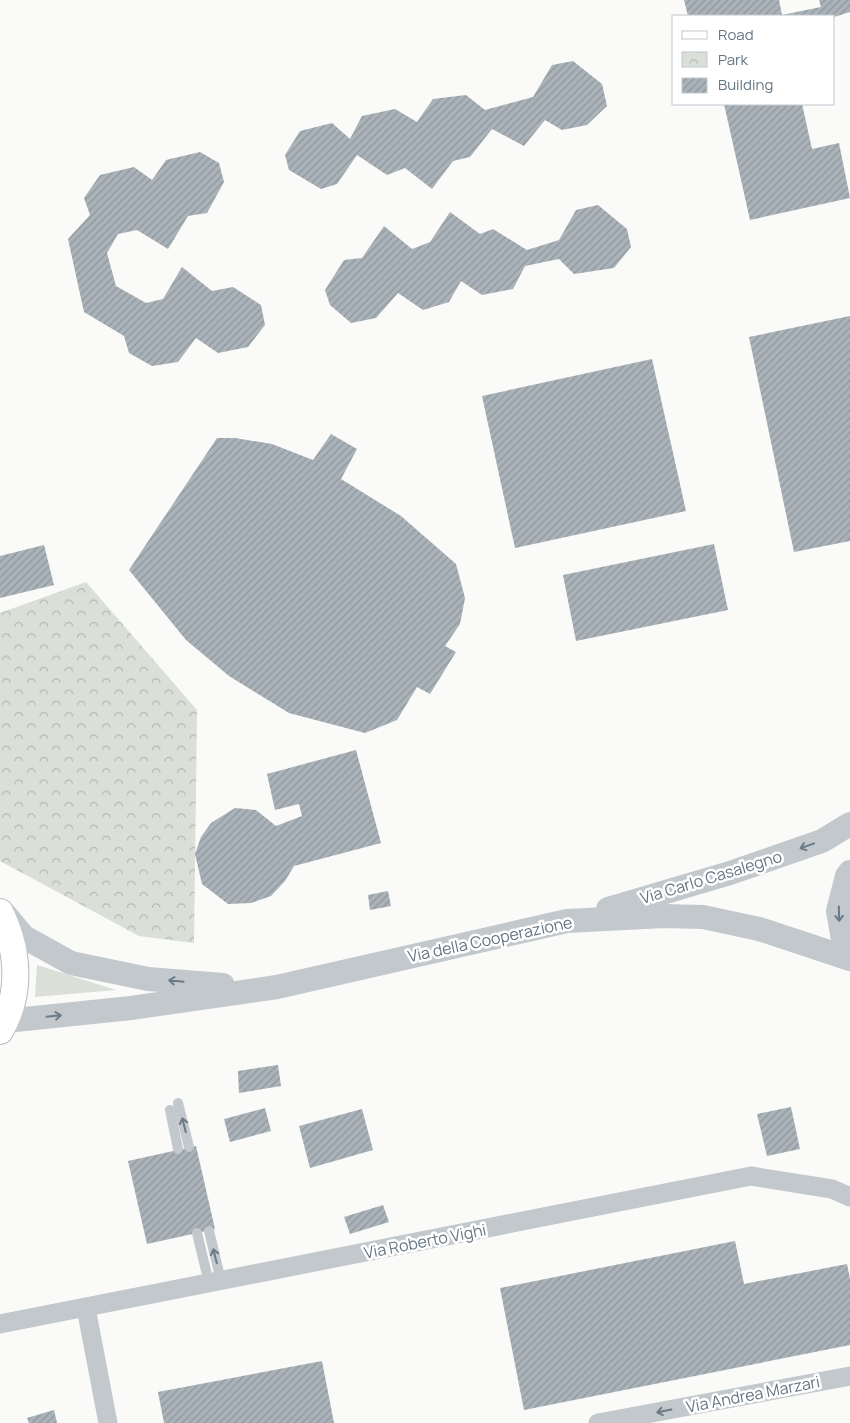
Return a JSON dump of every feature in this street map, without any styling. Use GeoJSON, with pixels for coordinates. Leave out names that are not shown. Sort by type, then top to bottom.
{"type":"FeatureCollection","features":[{"type":"Feature","properties":{"kind":"main road"},"geometry":{"type":"LineString","coordinates":[[0,910],[7,925],[14,949],[16,973],[14,998],[3,1026]]}},
{"type":"Feature","properties":{"kind":"street","name":"Via Carlo Casalegno"},"geometry":{"type":"LineString","coordinates":[[568,920],[730,874],[822,841],[850,824]]}},
{"type":"Feature","properties":{"kind":"street"},"geometry":{"type":"LineString","coordinates":[[849,957],[838,911],[847,876],[850,872]]}},
{"type":"Feature","properties":{"kind":"street","name":"Via della Cooperazione"},"geometry":{"type":"LineString","coordinates":[[0,910],[24,937],[71,963],[148,979],[217,985],[277,987]]}},
{"type":"Feature","properties":{"kind":"street","name":"Via della Cooperazione"},"geometry":{"type":"LineString","coordinates":[[3,1026],[277,987],[568,920],[664,916],[703,917],[759,930],[849,957]]}},
{"type":"Feature","properties":{"kind":"street","name":"Via Roberto Vighi"},"geometry":{"type":"LineString","coordinates":[[0,1324],[752,1176],[832,1189],[850,1197]]}},
{"type":"Feature","properties":{"kind":"street"},"geometry":{"type":"LineString","coordinates":[[86,1308],[108,1423]]}},
{"type":"Feature","properties":{"kind":"street","name":"Via Andrea Marzari"},"geometry":{"type":"LineString","coordinates":[[598,1423],[850,1376]]}},
{"type":"Feature","properties":{"kind":"lane"},"geometry":{"type":"LineString","coordinates":[[170,1110],[184,1148],[178,1104]]}},
{"type":"Feature","properties":{"kind":"lane"},"geometry":{"type":"LineString","coordinates":[[209,1231],[215,1282]]}},
{"type":"Feature","properties":{"kind":"lane"},"geometry":{"type":"LineString","coordinates":[[197,1233],[215,1282]]}},
{"type":"Feature","properties":{"kind":"green space"},"geometry":{"type":"Polygon","coordinates":[[[86,582],[197,710],[194,943],[139,936],[0,861],[0,613],[86,582]]]}},
{"type":"Feature","properties":{"kind":"green space"},"geometry":{"type":"Polygon","coordinates":[[[37,965],[116,990],[35,997],[37,965]]]}},
{"type":"Feature","properties":{"kind":"building"},"geometry":{"type":"Polygon","coordinates":[[[684,0],[779,0],[782,15],[688,15],[684,0]]]}},
{"type":"Feature","properties":{"kind":"building"},"geometry":{"type":"Polygon","coordinates":[[[819,0],[850,0],[850,12],[835,17],[835,15],[782,15],[821,7],[819,0]]]}},
{"type":"Feature","properties":{"kind":"building"},"geometry":{"type":"Polygon","coordinates":[[[573,61],[602,84],[607,106],[587,125],[562,130],[545,120],[524,146],[492,129],[470,157],[453,161],[432,189],[405,168],[387,175],[357,155],[337,184],[321,189],[289,170],[285,155],[300,131],[332,123],[350,139],[362,116],[395,109],[417,122],[433,99],[466,95],[485,110],[533,97],[552,65],[573,61]]]}},
{"type":"Feature","properties":{"kind":"building"},"geometry":{"type":"Polygon","coordinates":[[[724,105],[802,105],[812,149],[839,143],[850,198],[750,220],[724,105]]]}},
{"type":"Feature","properties":{"kind":"building"},"geometry":{"type":"Polygon","coordinates":[[[200,152],[219,163],[224,182],[207,213],[188,216],[168,249],[137,230],[118,234],[107,253],[116,286],[146,303],[163,299],[182,267],[212,291],[233,287],[261,305],[265,325],[248,347],[218,353],[196,338],[178,362],[152,366],[129,353],[124,336],[84,312],[68,239],[90,215],[84,198],[100,175],[134,167],[152,180],[166,160],[200,152]]]}},
{"type":"Feature","properties":{"kind":"building"},"geometry":{"type":"Polygon","coordinates":[[[598,205],[627,229],[631,247],[614,268],[574,274],[559,259],[525,266],[513,289],[482,295],[461,281],[449,302],[423,310],[398,293],[376,318],[351,323],[330,305],[325,290],[344,260],[362,258],[384,226],[412,249],[430,242],[450,212],[480,234],[493,229],[527,250],[559,240],[576,210],[598,205]]]}},
{"type":"Feature","properties":{"kind":"building"},"geometry":{"type":"Polygon","coordinates":[[[850,316],[850,541],[794,552],[749,337],[850,316]]]}},
{"type":"Feature","properties":{"kind":"building"},"geometry":{"type":"Polygon","coordinates":[[[652,359],[686,511],[515,548],[482,396],[652,359]]]}},
{"type":"Feature","properties":{"kind":"building"},"geometry":{"type":"Polygon","coordinates":[[[331,434],[357,449],[341,479],[401,516],[456,564],[465,598],[460,624],[445,646],[456,652],[430,694],[417,687],[397,720],[365,733],[289,713],[229,676],[186,640],[129,570],[217,438],[235,438],[272,444],[313,460],[331,434]]]}},
{"type":"Feature","properties":{"kind":"building"},"geometry":{"type":"Polygon","coordinates":[[[714,544],[728,610],[576,641],[563,575],[714,544]]]}},
{"type":"Feature","properties":{"kind":"building"},"geometry":{"type":"Polygon","coordinates":[[[44,545],[54,585],[0,598],[0,556],[44,545]]]}},
{"type":"Feature","properties":{"kind":"building"},"geometry":{"type":"Polygon","coordinates":[[[356,750],[381,843],[294,866],[285,881],[271,896],[251,903],[228,904],[202,884],[195,854],[201,837],[211,823],[235,808],[256,810],[276,826],[302,816],[299,804],[275,810],[267,774],[356,750]]]}},
{"type":"Feature","properties":{"kind":"building"},"geometry":{"type":"Polygon","coordinates":[[[388,891],[391,906],[370,910],[368,895],[388,891]]]}},
{"type":"Feature","properties":{"kind":"building"},"geometry":{"type":"Polygon","coordinates":[[[278,1065],[281,1086],[239,1093],[238,1071],[278,1065]]]}},
{"type":"Feature","properties":{"kind":"building"},"geometry":{"type":"Polygon","coordinates":[[[791,1107],[800,1149],[767,1156],[757,1114],[791,1107]]]}},
{"type":"Feature","properties":{"kind":"building"},"geometry":{"type":"Polygon","coordinates":[[[265,1108],[271,1131],[230,1142],[224,1119],[265,1108]]]}},
{"type":"Feature","properties":{"kind":"building"},"geometry":{"type":"Polygon","coordinates":[[[362,1109],[373,1150],[310,1168],[299,1126],[362,1109]]]}},
{"type":"Feature","properties":{"kind":"building"},"geometry":{"type":"Polygon","coordinates":[[[196,1146],[215,1229],[147,1244],[128,1161],[196,1146]]]}},
{"type":"Feature","properties":{"kind":"building"},"geometry":{"type":"Polygon","coordinates":[[[383,1205],[389,1222],[350,1234],[344,1217],[383,1205]]]}},
{"type":"Feature","properties":{"kind":"building"},"geometry":{"type":"Polygon","coordinates":[[[735,1241],[744,1284],[847,1264],[850,1279],[850,1345],[524,1410],[500,1288],[735,1241]]]}},
{"type":"Feature","properties":{"kind":"building"},"geometry":{"type":"Polygon","coordinates":[[[322,1361],[334,1423],[164,1423],[158,1392],[322,1361]]]}},
{"type":"Feature","properties":{"kind":"building"},"geometry":{"type":"Polygon","coordinates":[[[54,1410],[57,1423],[29,1423],[27,1418],[54,1410]]]}}]}
